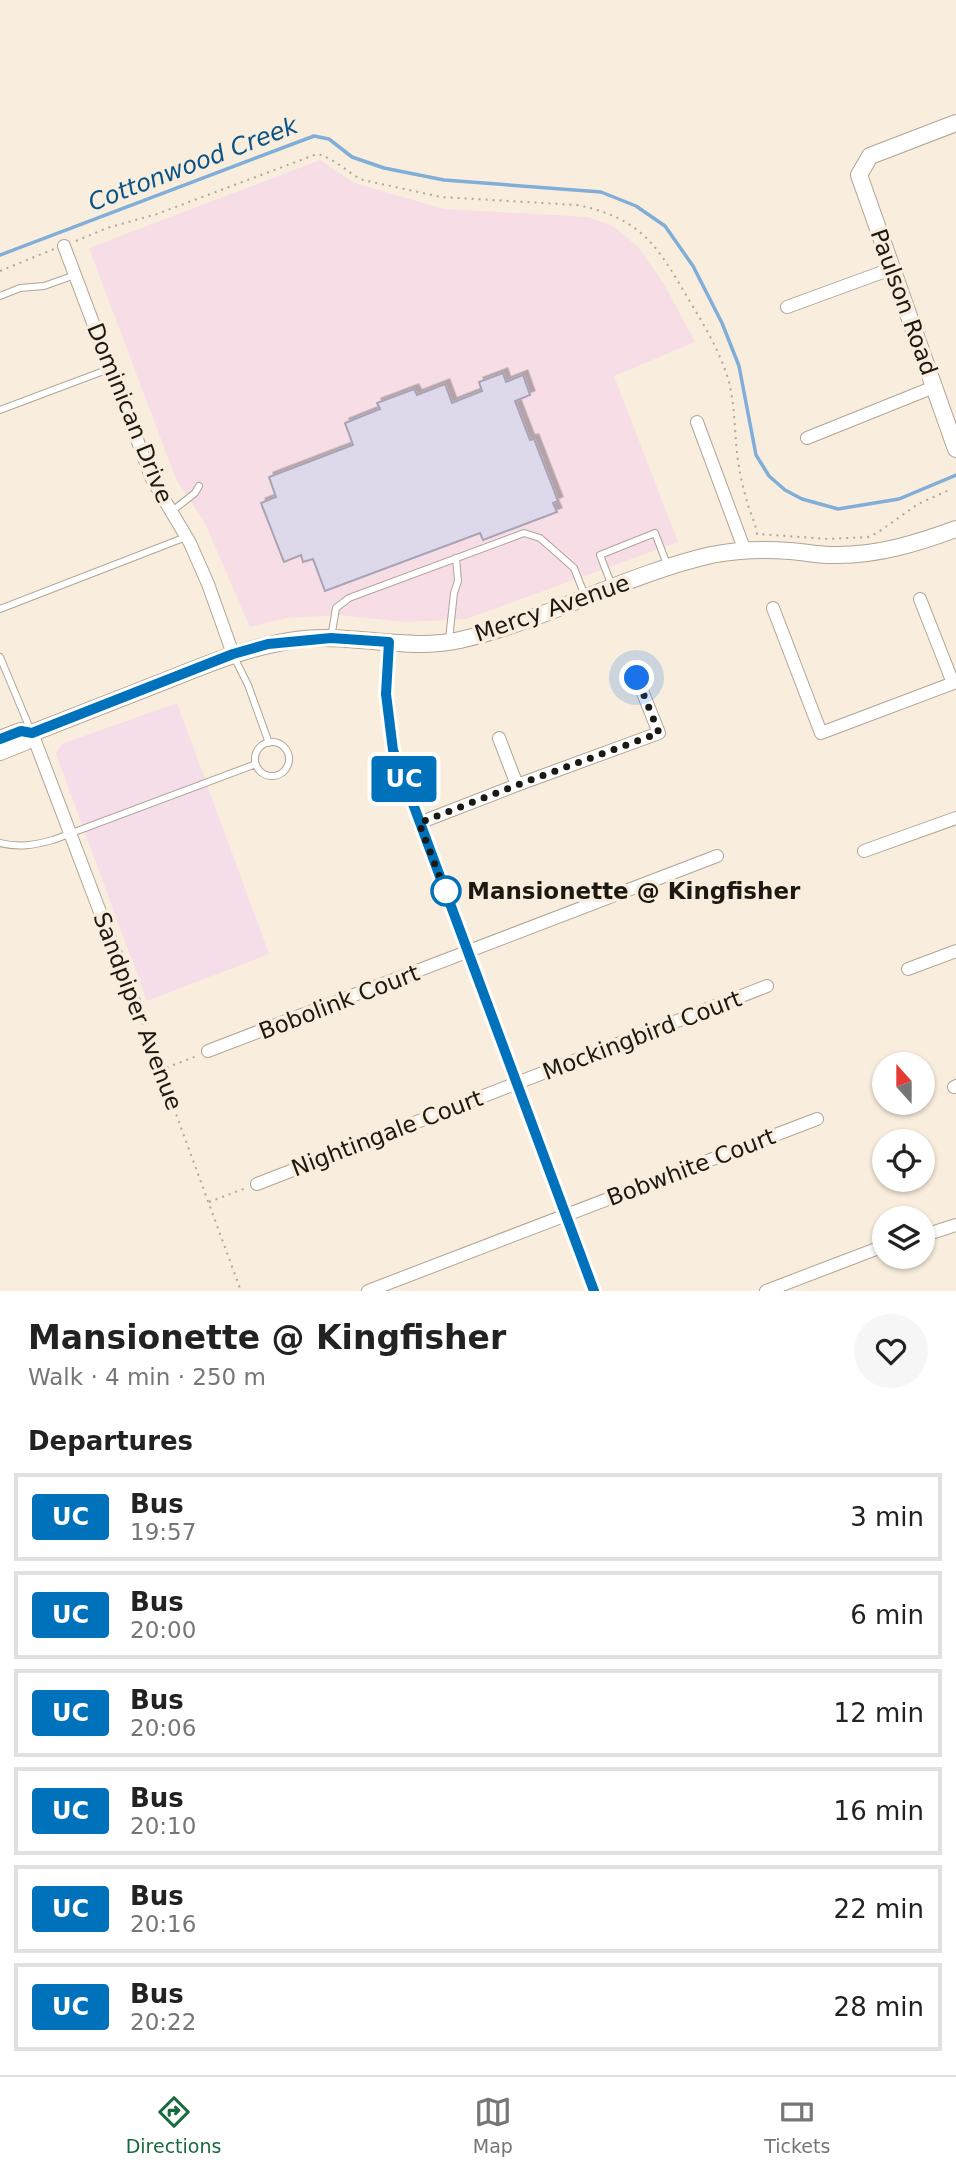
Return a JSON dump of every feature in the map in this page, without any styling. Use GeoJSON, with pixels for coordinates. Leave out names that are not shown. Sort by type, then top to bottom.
{"type":"FeatureCollection","features":[{"type":"Feature","properties":{"kind":"street","name":"Paulson Road"},"geometry":{"type":"LineString","coordinates":[[956,123],[870,156],[859,175],[956,449]]}},
{"type":"Feature","properties":{"kind":"street","name":"Dominican Drive"},"geometry":{"type":"LineString","coordinates":[[64,246],[152,479],[186,537],[208,584],[233,654]]}},
{"type":"Feature","properties":{"kind":"street"},"geometry":{"type":"LineString","coordinates":[[787,307],[891,269]]}},
{"type":"Feature","properties":{"kind":"street"},"geometry":{"type":"LineString","coordinates":[[807,438],[934,387]]}},
{"type":"Feature","properties":{"kind":"street"},"geometry":{"type":"LineString","coordinates":[[697,422],[745,551]]}},
{"type":"Feature","properties":{"kind":"street","name":"Mercy Avenue"},"geometry":{"type":"LineString","coordinates":[[0,752],[25,742],[32,733],[233,654],[268,644],[331,638],[449,642],[492,632],[668,567],[713,555],[745,551],[836,555],[876,553],[921,542],[956,529]]}},
{"type":"Feature","properties":{"kind":"street"},"geometry":{"type":"LineString","coordinates":[[773,608],[821,733],[954,682],[920,598]]}},
{"type":"Feature","properties":{"kind":"street"},"geometry":{"type":"LineString","coordinates":[[389,642],[386,694],[393,750],[594,1291]]}},
{"type":"Feature","properties":{"kind":"street"},"geometry":{"type":"LineString","coordinates":[[419,823],[659,733],[637,678]]}},
{"type":"Feature","properties":{"kind":"street","name":"Mercy Avenue"},"geometry":{"type":"LineString","coordinates":[[0,739],[21,731],[32,733]]}},
{"type":"Feature","properties":{"kind":"street","name":"Sandpiper Avenue"},"geometry":{"type":"LineString","coordinates":[[32,733],[135,1004]]}},
{"type":"Feature","properties":{"kind":"street"},"geometry":{"type":"LineString","coordinates":[[499,738],[517,785]]}},
{"type":"Feature","properties":{"kind":"street"},"geometry":{"type":"LineString","coordinates":[[864,851],[956,818]]}},
{"type":"Feature","properties":{"kind":"street","name":"Bobolink Court"},"geometry":{"type":"LineString","coordinates":[[208,1052],[717,856]]}},
{"type":"Feature","properties":{"kind":"street"},"geometry":{"type":"LineString","coordinates":[[908,969],[956,951]]}},
{"type":"Feature","properties":{"kind":"street","name":"Mockingbird Court"},"geometry":{"type":"LineString","coordinates":[[518,1083],[767,986]]}},
{"type":"Feature","properties":{"kind":"street","name":"Nightingale Court"},"geometry":{"type":"LineString","coordinates":[[257,1184],[518,1083]]}},
{"type":"Feature","properties":{"kind":"street","name":"Bobwhite Court"},"geometry":{"type":"LineString","coordinates":[[368,1291],[817,1119]]}},
{"type":"Feature","properties":{"kind":"street"},"geometry":{"type":"LineString","coordinates":[[935,1231],[956,1224]]}},
{"type":"Feature","properties":{"kind":"street"},"geometry":{"type":"LineString","coordinates":[[766,1291],[872,1251]]}},
{"type":"Feature","properties":{"kind":"lane"},"geometry":{"type":"LineString","coordinates":[[0,296],[20,288],[44,286],[75,275]]}},
{"type":"Feature","properties":{"kind":"lane"},"geometry":{"type":"LineString","coordinates":[[0,410],[110,368]]}},
{"type":"Feature","properties":{"kind":"lane"},"geometry":{"type":"LineString","coordinates":[[171,512],[200,486]]}},
{"type":"Feature","properties":{"kind":"lane"},"geometry":{"type":"LineString","coordinates":[[331,638],[336,608],[349,598],[524,533],[540,538],[574,568],[586,598]]}},
{"type":"Feature","properties":{"kind":"lane"},"geometry":{"type":"LineString","coordinates":[[613,588],[600,555],[655,533],[668,567]]}},
{"type":"Feature","properties":{"kind":"lane"},"geometry":{"type":"LineString","coordinates":[[0,609],[186,537]]}},
{"type":"Feature","properties":{"kind":"lane"},"geometry":{"type":"LineString","coordinates":[[449,642],[454,593],[458,581],[456,558]]}},
{"type":"Feature","properties":{"kind":"lane"},"geometry":{"type":"LineString","coordinates":[[233,654],[248,685],[269,743]]}},
{"type":"Feature","properties":{"kind":"lane"},"geometry":{"type":"LineString","coordinates":[[0,657],[32,733]]}},
{"type":"Feature","properties":{"kind":"lane"},"geometry":{"type":"LineString","coordinates":[[0,685],[10,681]]}},
{"type":"Feature","properties":{"kind":"lane"},"geometry":{"type":"LineString","coordinates":[[269,743],[285,748],[289,758],[287,769],[272,777],[262,773],[256,764],[255,758],[260,748],[269,743]]}},
{"type":"Feature","properties":{"kind":"lane"},"geometry":{"type":"LineString","coordinates":[[0,843],[31,846],[71,834],[256,764]]}},
{"type":"Feature","properties":{"kind":"path"},"geometry":{"type":"LineString","coordinates":[[0,271],[107,228],[157,214],[317,153],[363,180],[441,197],[594,208],[611,213],[628,223],[654,245],[664,257],[714,342],[729,382],[739,467],[757,534],[829,539],[868,537],[918,504],[949,490]]}},
{"type":"Feature","properties":{"kind":"path","name":"Sandpiper Avenue"},"geometry":{"type":"LineString","coordinates":[[135,1004],[241,1291]]}},
{"type":"Feature","properties":{"kind":"path"},"geometry":{"type":"LineString","coordinates":[[160,1070],[208,1052]]}},
{"type":"Feature","properties":{"kind":"path"},"geometry":{"type":"LineString","coordinates":[[209,1202],[257,1184]]}},
{"type":"Feature","properties":{"kind":"shaded area"},"geometry":{"type":"Polygon","coordinates":[[[320,160],[354,183],[444,209],[588,217],[613,226],[638,247],[664,284],[695,342],[614,376],[678,542],[466,619],[405,622],[340,615],[286,618],[250,627],[204,521],[176,479],[89,248],[320,160]]]}},
{"type":"Feature","properties":{"kind":"shaded area"},"geometry":{"type":"Polygon","coordinates":[[[177,703],[269,954],[147,1001],[56,754],[62,744],[177,703]]]}},
{"type":"Feature","properties":{"kind":"building"},"geometry":{"type":"Polygon","coordinates":[[[503,373],[506,382],[523,375],[530,395],[515,401],[530,440],[534,439],[558,501],[553,503],[557,512],[483,540],[480,533],[325,591],[313,559],[303,562],[301,555],[284,562],[261,503],[276,497],[269,477],[353,445],[345,423],[380,409],[377,403],[414,389],[417,395],[445,384],[452,403],[482,391],[479,382],[503,373]]]}},
{"type":"Feature","properties":{"kind":"waterway","name":"Cottonwood Creek"},"geometry":{"type":"LineString","coordinates":[[0,255],[314,136],[329,139],[352,157],[384,168],[444,180],[601,192],[636,206],[665,226],[693,266],[722,323],[739,366],[756,455],[769,476],[785,490],[802,499],[838,509],[899,499],[956,475]]}},
{"type":"Feature","properties":{"kind":"bus line","name":"UC"},"geometry":{"type":"LineString","coordinates":[[0,739],[21,731],[32,733],[233,654],[268,644],[331,638],[389,642],[386,694],[393,750],[594,1291]]}},
{"type":"Feature","properties":{"kind":"place","name":"Mansionette @ Kingfisher"},"geometry":{"type":"Point","coordinates":[446,891]}},
{"type":"Feature","properties":{"kind":"route"},"geometry":{"type":"LineString","coordinates":[[446,891],[449,901],[419,823],[659,733],[637,678]]}}]}
